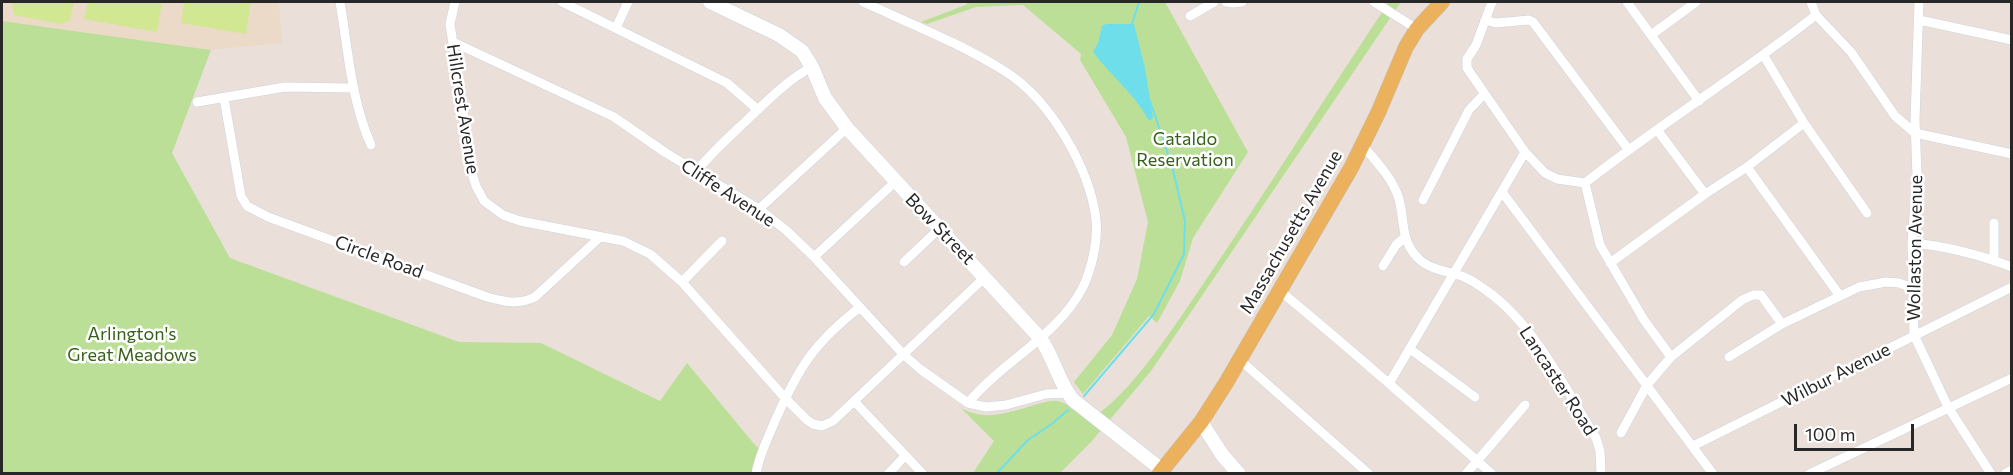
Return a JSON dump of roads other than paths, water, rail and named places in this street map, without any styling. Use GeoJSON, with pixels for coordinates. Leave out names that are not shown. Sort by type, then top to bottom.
{"type":"FeatureCollection","features":[{"type":"Feature","properties":{"kind":"main road","name":"Massachusetts Avenue"},"geometry":{"type":"LineString","coordinates":[[1161,472],[1201,422],[1240,360],[1363,146],[1406,46],[1417,29],[1442,2]]}},
{"type":"Feature","properties":{"kind":"street"},"geometry":{"type":"LineString","coordinates":[[340,2],[354,88],[362,124],[371,145]]}},
{"type":"Feature","properties":{"kind":"street","name":"Hillcrest Avenue"},"geometry":{"type":"LineString","coordinates":[[455,2],[450,24],[472,173],[484,201],[496,211],[520,221],[623,241],[640,248],[658,260],[682,282],[785,398],[813,424],[822,426],[833,421],[854,401]]}},
{"type":"Feature","properties":{"kind":"street"},"geometry":{"type":"LineString","coordinates":[[562,2],[727,83],[758,110]]}},
{"type":"Feature","properties":{"kind":"street"},"geometry":{"type":"LineString","coordinates":[[616,28],[628,2]]}},
{"type":"Feature","properties":{"kind":"street","name":"Bow Street"},"geometry":{"type":"LineString","coordinates":[[710,2],[788,40],[802,51],[812,67],[825,99],[847,128],[1040,338],[1051,353],[1068,393],[1087,412],[1161,472]]}},
{"type":"Feature","properties":{"kind":"street"},"geometry":{"type":"LineString","coordinates":[[863,2],[953,44],[1006,72],[1029,89],[1055,122],[1070,147],[1088,186],[1096,222],[1094,254],[1083,286],[1067,311],[1040,338],[983,386],[968,403]]}},
{"type":"Feature","properties":{"kind":"street"},"geometry":{"type":"LineString","coordinates":[[1190,16],[1214,2]]}},
{"type":"Feature","properties":{"kind":"street"},"geometry":{"type":"LineString","coordinates":[[1226,2],[1242,2]]}},
{"type":"Feature","properties":{"kind":"street"},"geometry":{"type":"LineString","coordinates":[[1492,2],[1466,65],[1525,152],[1545,173],[1557,179],[1585,183],[1628,149],[1764,56],[1816,15]]}},
{"type":"Feature","properties":{"kind":"street"},"geometry":{"type":"LineString","coordinates":[[1627,2],[1699,101]]}},
{"type":"Feature","properties":{"kind":"street"},"geometry":{"type":"LineString","coordinates":[[1652,35],[1696,2]]}},
{"type":"Feature","properties":{"kind":"street"},"geometry":{"type":"LineString","coordinates":[[1811,2],[1816,15],[1851,52],[1895,116],[1915,133],[2012,154]]}},
{"type":"Feature","properties":{"kind":"street","name":"Wollaston Avenue"},"geometry":{"type":"LineString","coordinates":[[1919,2],[1915,133],[1917,176],[1912,243],[1914,335],[1948,407],[1991,474]]}},
{"type":"Feature","properties":{"kind":"street"},"geometry":{"type":"LineString","coordinates":[[1376,3],[1417,29]]}},
{"type":"Feature","properties":{"kind":"street"},"geometry":{"type":"LineString","coordinates":[[1485,20],[1496,23],[1532,21],[1628,149]]}},
{"type":"Feature","properties":{"kind":"street"},"geometry":{"type":"LineString","coordinates":[[1919,20],[2012,40]]}},
{"type":"Feature","properties":{"kind":"street","name":"Cliffe Avenue"},"geometry":{"type":"LineString","coordinates":[[453,42],[614,117],[696,172],[759,209],[787,231],[814,257],[903,354],[968,403],[986,407],[1006,405],[1046,394],[1068,393]]}},
{"type":"Feature","properties":{"kind":"street"},"geometry":{"type":"LineString","coordinates":[[1764,56],[1804,123],[1867,213]]}},
{"type":"Feature","properties":{"kind":"street"},"geometry":{"type":"LineString","coordinates":[[696,172],[758,110],[797,75],[812,67]]}},
{"type":"Feature","properties":{"kind":"street"},"geometry":{"type":"LineString","coordinates":[[197,102],[285,87],[354,88]]}},
{"type":"Feature","properties":{"kind":"street"},"geometry":{"type":"LineString","coordinates":[[1423,200],[1469,110],[1484,94]]}},
{"type":"Feature","properties":{"kind":"street","name":"Circle Road"},"geometry":{"type":"LineString","coordinates":[[224,99],[241,196],[247,206],[268,217],[508,303],[522,302],[535,297],[599,238]]}},
{"type":"Feature","properties":{"kind":"street"},"geometry":{"type":"LineString","coordinates":[[1610,263],[1705,194],[1747,167],[1804,123]]}},
{"type":"Feature","properties":{"kind":"street"},"geometry":{"type":"LineString","coordinates":[[759,209],[847,128]]}},
{"type":"Feature","properties":{"kind":"street"},"geometry":{"type":"LineString","coordinates":[[1658,130],[1705,194]]}},
{"type":"Feature","properties":{"kind":"street","name":"Lancaster Road"},"geometry":{"type":"LineString","coordinates":[[1363,146],[1376,160],[1396,192],[1407,246],[1423,263],[1466,277],[1490,293],[1512,313],[1539,346],[1596,438],[1600,451],[1602,474]]}},
{"type":"Feature","properties":{"kind":"street"},"geometry":{"type":"LineString","coordinates":[[1390,382],[1525,152]]}},
{"type":"Feature","properties":{"kind":"street"},"geometry":{"type":"LineString","coordinates":[[1747,167],[1840,296]]}},
{"type":"Feature","properties":{"kind":"street"},"geometry":{"type":"LineString","coordinates":[[814,257],[895,182]]}},
{"type":"Feature","properties":{"kind":"street"},"geometry":{"type":"LineString","coordinates":[[1585,183],[1600,245],[1644,320],[1671,357]]}},
{"type":"Feature","properties":{"kind":"street"},"geometry":{"type":"LineString","coordinates":[[1502,192],[1713,474]]}},
{"type":"Feature","properties":{"kind":"street"},"geometry":{"type":"LineString","coordinates":[[1994,223],[1994,261]]}},
{"type":"Feature","properties":{"kind":"street"},"geometry":{"type":"LineString","coordinates":[[904,262],[939,228]]}},
{"type":"Feature","properties":{"kind":"street"},"geometry":{"type":"LineString","coordinates":[[1383,266],[1396,245],[1404,238]]}},
{"type":"Feature","properties":{"kind":"street"},"geometry":{"type":"LineString","coordinates":[[682,282],[723,241]]}},
{"type":"Feature","properties":{"kind":"street"},"geometry":{"type":"LineString","coordinates":[[1912,243],[1936,245],[2012,267]]}},
{"type":"Feature","properties":{"kind":"street"},"geometry":{"type":"LineString","coordinates":[[923,474],[854,401],[985,277]]}},
{"type":"Feature","properties":{"kind":"street"},"geometry":{"type":"LineString","coordinates":[[1729,357],[1782,324],[1859,287],[1886,282],[1899,283],[1913,288]]}},
{"type":"Feature","properties":{"kind":"street","name":"Wilbur Avenue"},"geometry":{"type":"LineString","coordinates":[[1693,446],[2012,287]]}},
{"type":"Feature","properties":{"kind":"street"},"geometry":{"type":"LineString","coordinates":[[1280,291],[1362,362],[1390,382],[1492,474]]}},
{"type":"Feature","properties":{"kind":"street"},"geometry":{"type":"LineString","coordinates":[[1622,433],[1647,385],[1671,357],[1742,300],[1761,295],[1782,324]]}},
{"type":"Feature","properties":{"kind":"street"},"geometry":{"type":"LineString","coordinates":[[756,474],[768,438],[802,365],[836,325],[860,307]]}},
{"type":"Feature","properties":{"kind":"street"},"geometry":{"type":"LineString","coordinates":[[1410,349],[1475,397]]}},
{"type":"Feature","properties":{"kind":"street"},"geometry":{"type":"LineString","coordinates":[[1240,360],[1369,474]]}},
{"type":"Feature","properties":{"kind":"street"},"geometry":{"type":"LineString","coordinates":[[1809,474],[2012,378]]}},
{"type":"Feature","properties":{"kind":"street"},"geometry":{"type":"LineString","coordinates":[[1466,474],[1525,405]]}},
{"type":"Feature","properties":{"kind":"street"},"geometry":{"type":"LineString","coordinates":[[1201,422],[1223,456],[1239,474]]}},
{"type":"Feature","properties":{"kind":"street"},"geometry":{"type":"LineString","coordinates":[[888,474],[905,456]]}},
{"type":"Feature","properties":{"kind":"street"},"geometry":{"type":"LineString","coordinates":[[2005,474],[2012,470]]}},
{"type":"Feature","properties":{"kind":"water"},"geometry":{"type":"Polygon","coordinates":[[[1134,24],[1145,68],[1153,118],[1149,121],[1137,102],[1093,52],[1102,26],[1134,24]]]}},
{"type":"Feature","properties":{"kind":"waterway"},"geometry":{"type":"LineString","coordinates":[[1131,27],[1139,2]]}},
{"type":"Feature","properties":{"kind":"waterway"},"geometry":{"type":"LineString","coordinates":[[1084,396],[1154,314],[1184,254],[1185,221],[1172,166],[1150,101]]}},
{"type":"Feature","properties":{"kind":"waterway"},"geometry":{"type":"LineString","coordinates":[[996,474],[1028,440],[1068,410]]}},
{"type":"Feature","properties":{"kind":"park label","name":"Cataldo Reservation"},"geometry":{"type":"Point","coordinates":[1185,149]}},
{"type":"Feature","properties":{"kind":"park label","name":"Arlington's Great Meadows"},"geometry":{"type":"Point","coordinates":[132,344]}}]}
